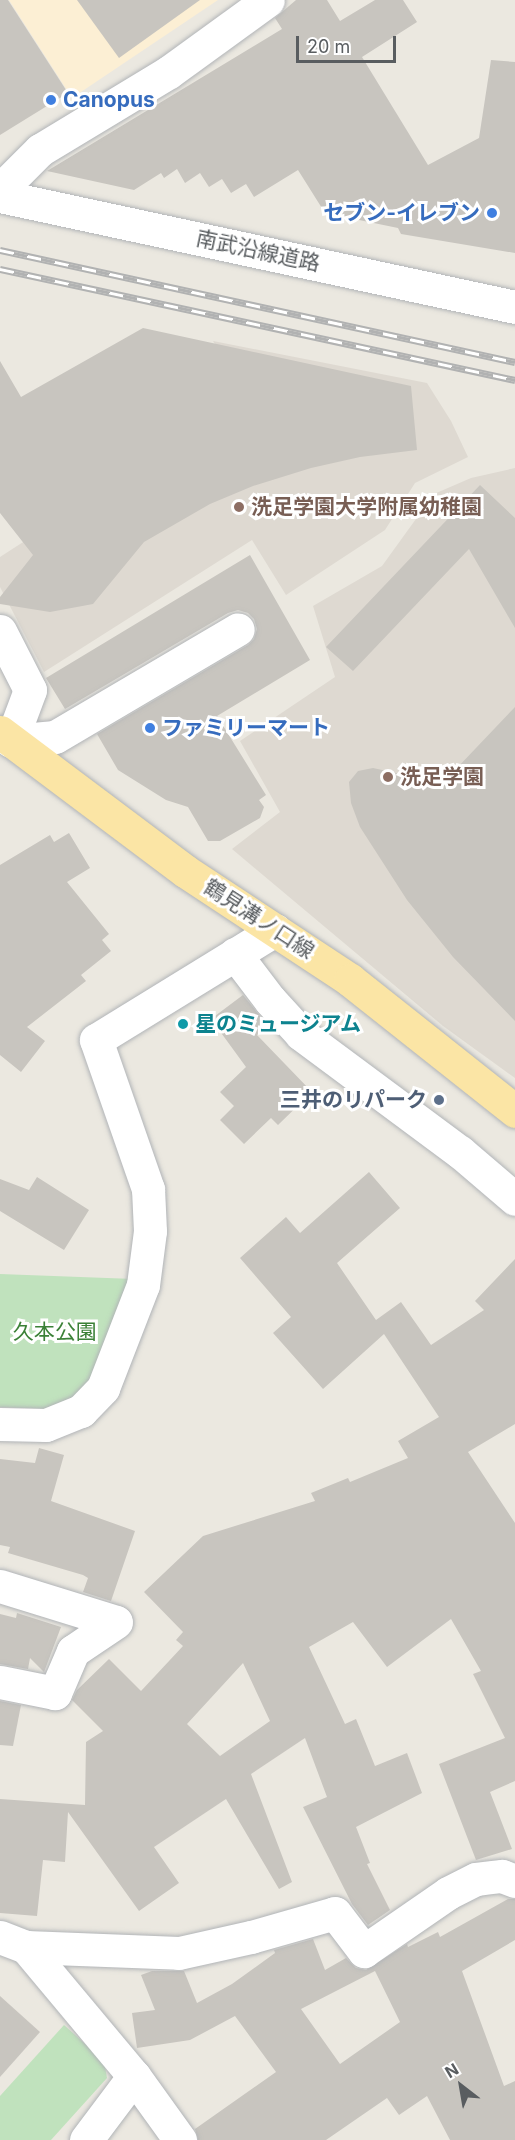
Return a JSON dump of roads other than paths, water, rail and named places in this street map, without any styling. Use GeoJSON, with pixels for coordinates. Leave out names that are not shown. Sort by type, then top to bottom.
{"type":"FeatureCollection","features":[{"type":"Feature","properties":{"kind":"main road","name":"鶴見溝ノ口線"},"geometry":{"type":"LineString","coordinates":[[6,736],[185,871],[350,980],[515,1111]]}},
{"type":"Feature","properties":{"kind":"street"},"geometry":{"type":"LineString","coordinates":[[0,190],[40,150],[169,72],[268,0]]}},
{"type":"Feature","properties":{"kind":"street","name":"南武沿線道路"},"geometry":{"type":"LineString","coordinates":[[0,196],[515,307]]}},
{"type":"Feature","properties":{"kind":"street"},"geometry":{"type":"LineString","coordinates":[[0,631],[30,690],[6,736],[55,737],[238,629]]}},
{"type":"Feature","properties":{"kind":"street"},"geometry":{"type":"LineString","coordinates":[[0,1424],[46,1425],[81,1411],[103,1388],[142,1285],[150,1231],[148,1189],[96,1040],[275,930]]}},
{"type":"Feature","properties":{"kind":"street"},"geometry":{"type":"LineString","coordinates":[[235,954],[270,1000],[301,1034],[460,1152],[510,1184]]}},
{"type":"Feature","properties":{"kind":"street"},"geometry":{"type":"LineString","coordinates":[[0,1586],[116,1622],[73,1651],[55,1693],[0,1682]]}},
{"type":"Feature","properties":{"kind":"street"},"geometry":{"type":"LineString","coordinates":[[13,1942],[179,1953],[251,1937],[335,1913],[364,1951],[448,1893],[476,1879],[502,1876],[515,1881]]}},
{"type":"Feature","properties":{"kind":"street"},"geometry":{"type":"LineString","coordinates":[[13,1942],[134,2076],[180,2140]]}},
{"type":"Feature","properties":{"kind":"street"},"geometry":{"type":"LineString","coordinates":[[86,2140],[134,2076]]}},
{"type":"Feature","properties":{"kind":"railway"},"geometry":{"type":"LineString","coordinates":[[0,250],[515,362]]}},
{"type":"Feature","properties":{"kind":"railway"},"geometry":{"type":"LineString","coordinates":[[0,269],[515,380]]}},
{"type":"Feature","properties":{"kind":"place","name":"Canopus"},"geometry":{"type":"Point","coordinates":[51,100]}},
{"type":"Feature","properties":{"kind":"place","name":"セブン-イレブン"},"geometry":{"type":"Point","coordinates":[492,213]}},
{"type":"Feature","properties":{"kind":"place","name":"洗足学園大学附属幼稚園"},"geometry":{"type":"Point","coordinates":[239,507]}},
{"type":"Feature","properties":{"kind":"place","name":"ファミリーマート"},"geometry":{"type":"Point","coordinates":[150,728]}},
{"type":"Feature","properties":{"kind":"place","name":"洗足学園"},"geometry":{"type":"Point","coordinates":[388,777]}},
{"type":"Feature","properties":{"kind":"place","name":"星のミュージアム"},"geometry":{"type":"Point","coordinates":[183,1024]}},
{"type":"Feature","properties":{"kind":"place","name":"三井のリパーク"},"geometry":{"type":"Point","coordinates":[439,1100]}},
{"type":"Feature","properties":{"kind":"park label","name":"久本公園"},"geometry":{"type":"Point","coordinates":[55,1332]}}]}
